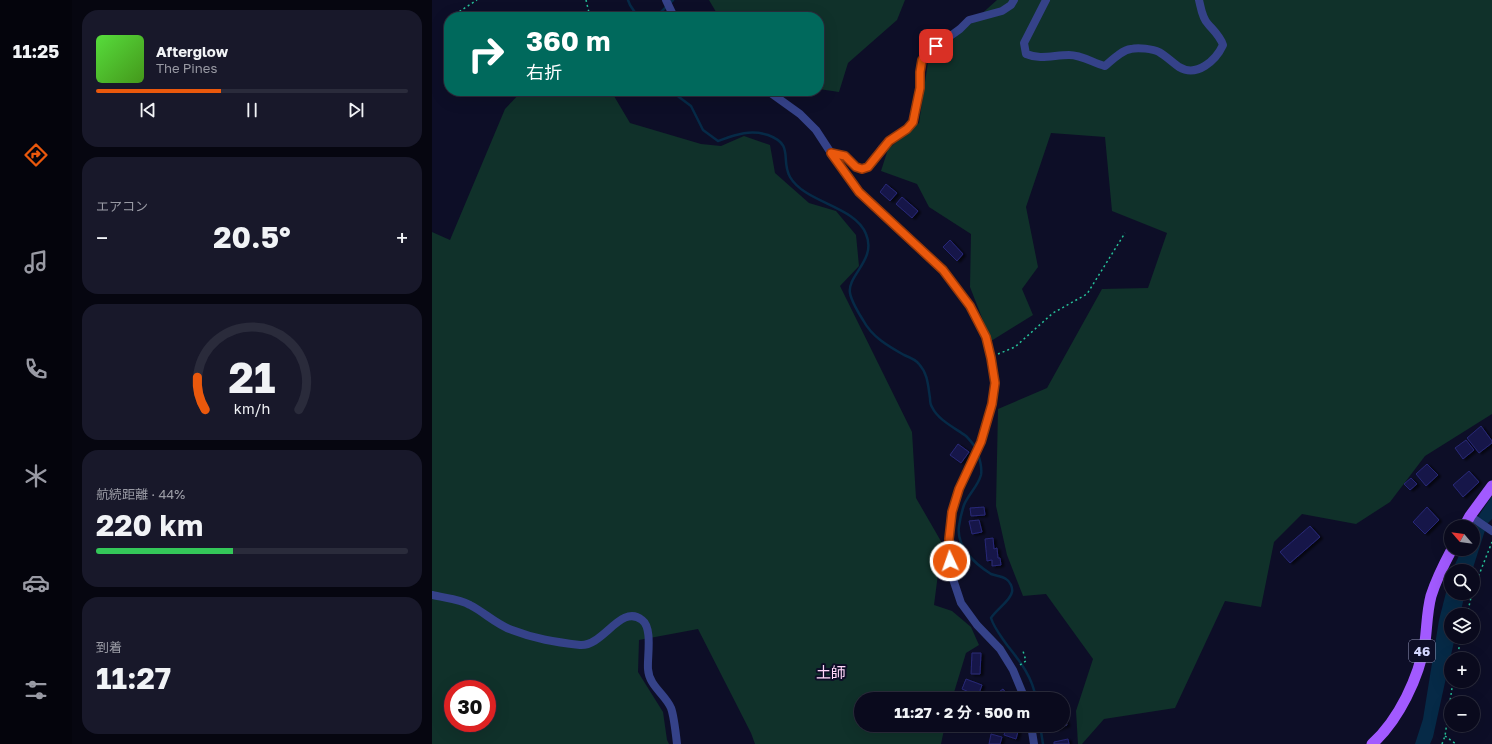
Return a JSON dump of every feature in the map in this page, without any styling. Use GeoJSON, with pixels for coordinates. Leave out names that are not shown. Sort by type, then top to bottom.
{"type":"FeatureCollection","features":[{"type":"Feature","properties":{"kind":"main road"},"geometry":{"type":"LineString","coordinates":[[1468,520],[1492,486]]}},
{"type":"Feature","properties":{"kind":"main road","name":"46"},"geometry":{"type":"LineString","coordinates":[[1372,744],[1396,716],[1415,677],[1424,643],[1431,597],[1448,556]]}},
{"type":"Feature","properties":{"kind":"street"},"geometry":{"type":"LineString","coordinates":[[666,0],[671,12]]}},
{"type":"Feature","properties":{"kind":"street"},"geometry":{"type":"LineString","coordinates":[[831,153],[845,156],[856,167],[862,169],[868,167],[886,145],[907,129],[913,122],[920,88],[922,60],[931,50],[960,30],[969,20],[1002,11],[1011,5],[1014,0]]}},
{"type":"Feature","properties":{"kind":"street"},"geometry":{"type":"LineString","coordinates":[[1046,0],[1024,43],[1026,54],[1034,57],[1069,55],[1081,56],[1105,66],[1126,50],[1132,48],[1157,51],[1180,67],[1192,70],[1202,68],[1210,62],[1218,55],[1223,45],[1221,38],[1206,23],[1199,0]]}},
{"type":"Feature","properties":{"kind":"street"},"geometry":{"type":"LineString","coordinates":[[775,96],[800,114],[816,130],[859,192],[943,270],[970,306],[986,337],[995,383],[992,404],[981,442],[959,489],[952,512],[949,539],[951,573],[961,603],[977,625],[1000,649],[1013,670],[1022,692]]}},
{"type":"Feature","properties":{"kind":"street"},"geometry":{"type":"LineString","coordinates":[[1470,516],[1492,531]]}},
{"type":"Feature","properties":{"kind":"street"},"geometry":{"type":"LineString","coordinates":[[432,595],[469,604],[510,630],[543,640],[564,643],[585,645],[597,640],[626,616],[634,616],[643,620],[647,628],[648,635],[648,671],[652,682],[671,708],[677,744]]}},
{"type":"Feature","properties":{"kind":"street"},"geometry":{"type":"LineString","coordinates":[[1032,732],[1034,744]]}},
{"type":"Feature","properties":{"kind":"path"},"geometry":{"type":"LineString","coordinates":[[459,12],[477,0]]}},
{"type":"Feature","properties":{"kind":"path"},"geometry":{"type":"LineString","coordinates":[[586,0],[589,12]]}},
{"type":"Feature","properties":{"kind":"path"},"geometry":{"type":"LineString","coordinates":[[991,358],[1015,347],[1053,313],[1087,294],[1125,233]]}},
{"type":"Feature","properties":{"kind":"path"},"geometry":{"type":"LineString","coordinates":[[1480,572],[1492,542]]}},
{"type":"Feature","properties":{"kind":"path"},"geometry":{"type":"LineString","coordinates":[[1023,651],[1026,661]]}},
{"type":"Feature","properties":{"kind":"path"},"geometry":{"type":"LineString","coordinates":[[1442,744],[1445,736],[1452,688]]}},
{"type":"Feature","properties":{"kind":"path"},"geometry":{"type":"LineString","coordinates":[[1445,736],[1456,744]]}},
{"type":"Feature","properties":{"kind":"green space"},"geometry":{"type":"Polygon","coordinates":[[[709,0],[905,0],[897,20],[848,63],[839,92],[824,90],[824,12],[716,12],[709,0]]]}},
{"type":"Feature","properties":{"kind":"green space"},"geometry":{"type":"Polygon","coordinates":[[[997,0],[1492,0],[1492,414],[1425,456],[1390,502],[1356,524],[1302,514],[1274,542],[1261,607],[1225,601],[1175,708],[1104,719],[1082,744],[1078,744],[1076,711],[1093,659],[1046,594],[1023,596],[1007,555],[996,506],[998,409],[1047,388],[1102,289],[1148,288],[1167,233],[1112,211],[1105,137],[1051,133],[1026,207],[1038,267],[1022,289],[1033,315],[991,341],[970,287],[971,234],[929,207],[917,184],[881,171],[888,149],[919,123],[928,62],[997,0]]]}},
{"type":"Feature","properties":{"kind":"green space"},"geometry":{"type":"Polygon","coordinates":[[[517,96],[614,96],[630,123],[701,144],[721,146],[744,136],[770,145],[775,173],[809,203],[836,211],[856,235],[859,266],[840,286],[912,432],[916,498],[942,543],[934,605],[952,611],[971,627],[979,645],[966,653],[954,692],[854,692],[854,732],[944,732],[941,744],[755,744],[751,733],[698,629],[639,640],[638,672],[663,712],[667,740],[669,744],[432,744],[432,232],[450,240],[505,109],[517,96]]]}},
{"type":"Feature","properties":{"kind":"water"},"geometry":{"type":"Polygon","coordinates":[[[1492,496],[1492,519],[1487,524],[1480,546],[1480,520],[1476,520],[1492,496]]]}},
{"type":"Feature","properties":{"kind":"water"},"geometry":{"type":"Polygon","coordinates":[[[1459,556],[1477,556],[1474,564],[1455,564],[1459,556]]]}},
{"type":"Feature","properties":{"kind":"water"},"geometry":{"type":"Polygon","coordinates":[[[1444,600],[1463,600],[1462,608],[1444,608],[1444,644],[1453,644],[1452,652],[1444,652],[1444,687],[1433,737],[1430,744],[1415,744],[1423,719],[1439,620],[1444,600]]]}},
{"type":"Feature","properties":{"kind":"building"},"geometry":{"type":"Polygon","coordinates":[[[886,184],[897,193],[890,201],[880,192],[886,184]]]}},
{"type":"Feature","properties":{"kind":"building"},"geometry":{"type":"Polygon","coordinates":[[[902,197],[918,211],[912,218],[896,204],[902,197]]]}},
{"type":"Feature","properties":{"kind":"building"},"geometry":{"type":"Polygon","coordinates":[[[950,240],[963,254],[957,261],[943,247],[950,240]]]}},
{"type":"Feature","properties":{"kind":"building"},"geometry":{"type":"Polygon","coordinates":[[[1481,426],[1492,443],[1479,453],[1467,438],[1481,426]]]}},
{"type":"Feature","properties":{"kind":"building"},"geometry":{"type":"Polygon","coordinates":[[[1466,440],[1474,450],[1463,459],[1455,448],[1466,440]]]}},
{"type":"Feature","properties":{"kind":"building"},"geometry":{"type":"Polygon","coordinates":[[[958,444],[969,452],[961,463],[950,455],[958,444]]]}},
{"type":"Feature","properties":{"kind":"building"},"geometry":{"type":"Polygon","coordinates":[[[1427,464],[1438,475],[1426,486],[1416,474],[1427,464]]]}},
{"type":"Feature","properties":{"kind":"building"},"geometry":{"type":"Polygon","coordinates":[[[1469,471],[1479,482],[1463,497],[1453,485],[1469,471]]]}},
{"type":"Feature","properties":{"kind":"building"},"geometry":{"type":"Polygon","coordinates":[[[1411,478],[1417,484],[1410,490],[1404,484],[1411,478]]]}},
{"type":"Feature","properties":{"kind":"building"},"geometry":{"type":"Polygon","coordinates":[[[984,507],[985,515],[971,516],[970,508],[984,507]]]}},
{"type":"Feature","properties":{"kind":"building"},"geometry":{"type":"Polygon","coordinates":[[[1427,507],[1439,520],[1425,534],[1413,522],[1427,507]]]}},
{"type":"Feature","properties":{"kind":"building"},"geometry":{"type":"Polygon","coordinates":[[[979,520],[982,532],[972,534],[969,521],[979,520]]]}},
{"type":"Feature","properties":{"kind":"building"},"geometry":{"type":"Polygon","coordinates":[[[1310,526],[1320,537],[1290,563],[1280,552],[1310,526]]]}},
{"type":"Feature","properties":{"kind":"building"},"geometry":{"type":"Polygon","coordinates":[[[993,538],[994,549],[997,548],[998,558],[1000,558],[1001,565],[992,566],[992,560],[987,561],[985,539],[993,538]]]}},
{"type":"Feature","properties":{"kind":"building"},"geometry":{"type":"Polygon","coordinates":[[[972,653],[981,653],[980,674],[971,674],[972,653]]]}},
{"type":"Feature","properties":{"kind":"building"},"geometry":{"type":"Polygon","coordinates":[[[966,679],[982,685],[979,692],[969,692],[962,689],[966,679]]]}},
{"type":"Feature","properties":{"kind":"building"},"geometry":{"type":"Polygon","coordinates":[[[1005,732],[1018,732],[1016,739],[1004,735],[1005,732]]]}},
{"type":"Feature","properties":{"kind":"building"},"geometry":{"type":"Polygon","coordinates":[[[991,734],[1002,737],[1000,744],[989,744],[991,734]]]}},
{"type":"Feature","properties":{"kind":"building"},"geometry":{"type":"Polygon","coordinates":[[[1068,739],[1069,744],[1054,744],[1054,742],[1068,739]]]}},
{"type":"Feature","properties":{"kind":"waterway"},"geometry":{"type":"LineString","coordinates":[[628,0],[635,12]]}},
{"type":"Feature","properties":{"kind":"waterway"},"geometry":{"type":"LineString","coordinates":[[661,12],[673,0]]}},
{"type":"Feature","properties":{"kind":"waterway"},"geometry":{"type":"LineString","coordinates":[[678,96],[691,106],[703,130],[718,141],[749,133],[761,133],[776,139],[784,148],[787,170],[797,186],[852,217],[860,225],[866,234],[868,252],[850,286],[850,293],[855,307],[867,326],[876,336],[886,344],[919,364],[926,376],[930,403],[935,412],[942,420],[966,436],[976,448]]}},
{"type":"Feature","properties":{"kind":"waterway"},"geometry":{"type":"LineString","coordinates":[[978,454],[981,464],[981,475],[978,483],[963,507],[959,526],[960,541],[973,560],[991,574],[1009,581],[1011,585],[1011,595],[991,618],[998,632],[1025,670],[1034,692]]}},
{"type":"Feature","properties":{"kind":"waterway"},"geometry":{"type":"LineString","coordinates":[[1041,732],[1043,744]]}},
{"type":"Feature","properties":{"kind":"district","name":"土師"},"geometry":{"type":"Point","coordinates":[831,672]}},
{"type":"Feature","properties":{"kind":"route"},"geometry":{"type":"LineString","coordinates":[[936,46],[922,60],[920,88],[913,122],[907,129],[889,141],[876,155],[873,162],[868,167],[862,169],[856,167],[845,156],[831,153],[859,192],[943,270],[970,306],[986,337],[995,383],[992,404],[981,442],[959,489],[952,512],[949,539],[950,561]]}}]}
